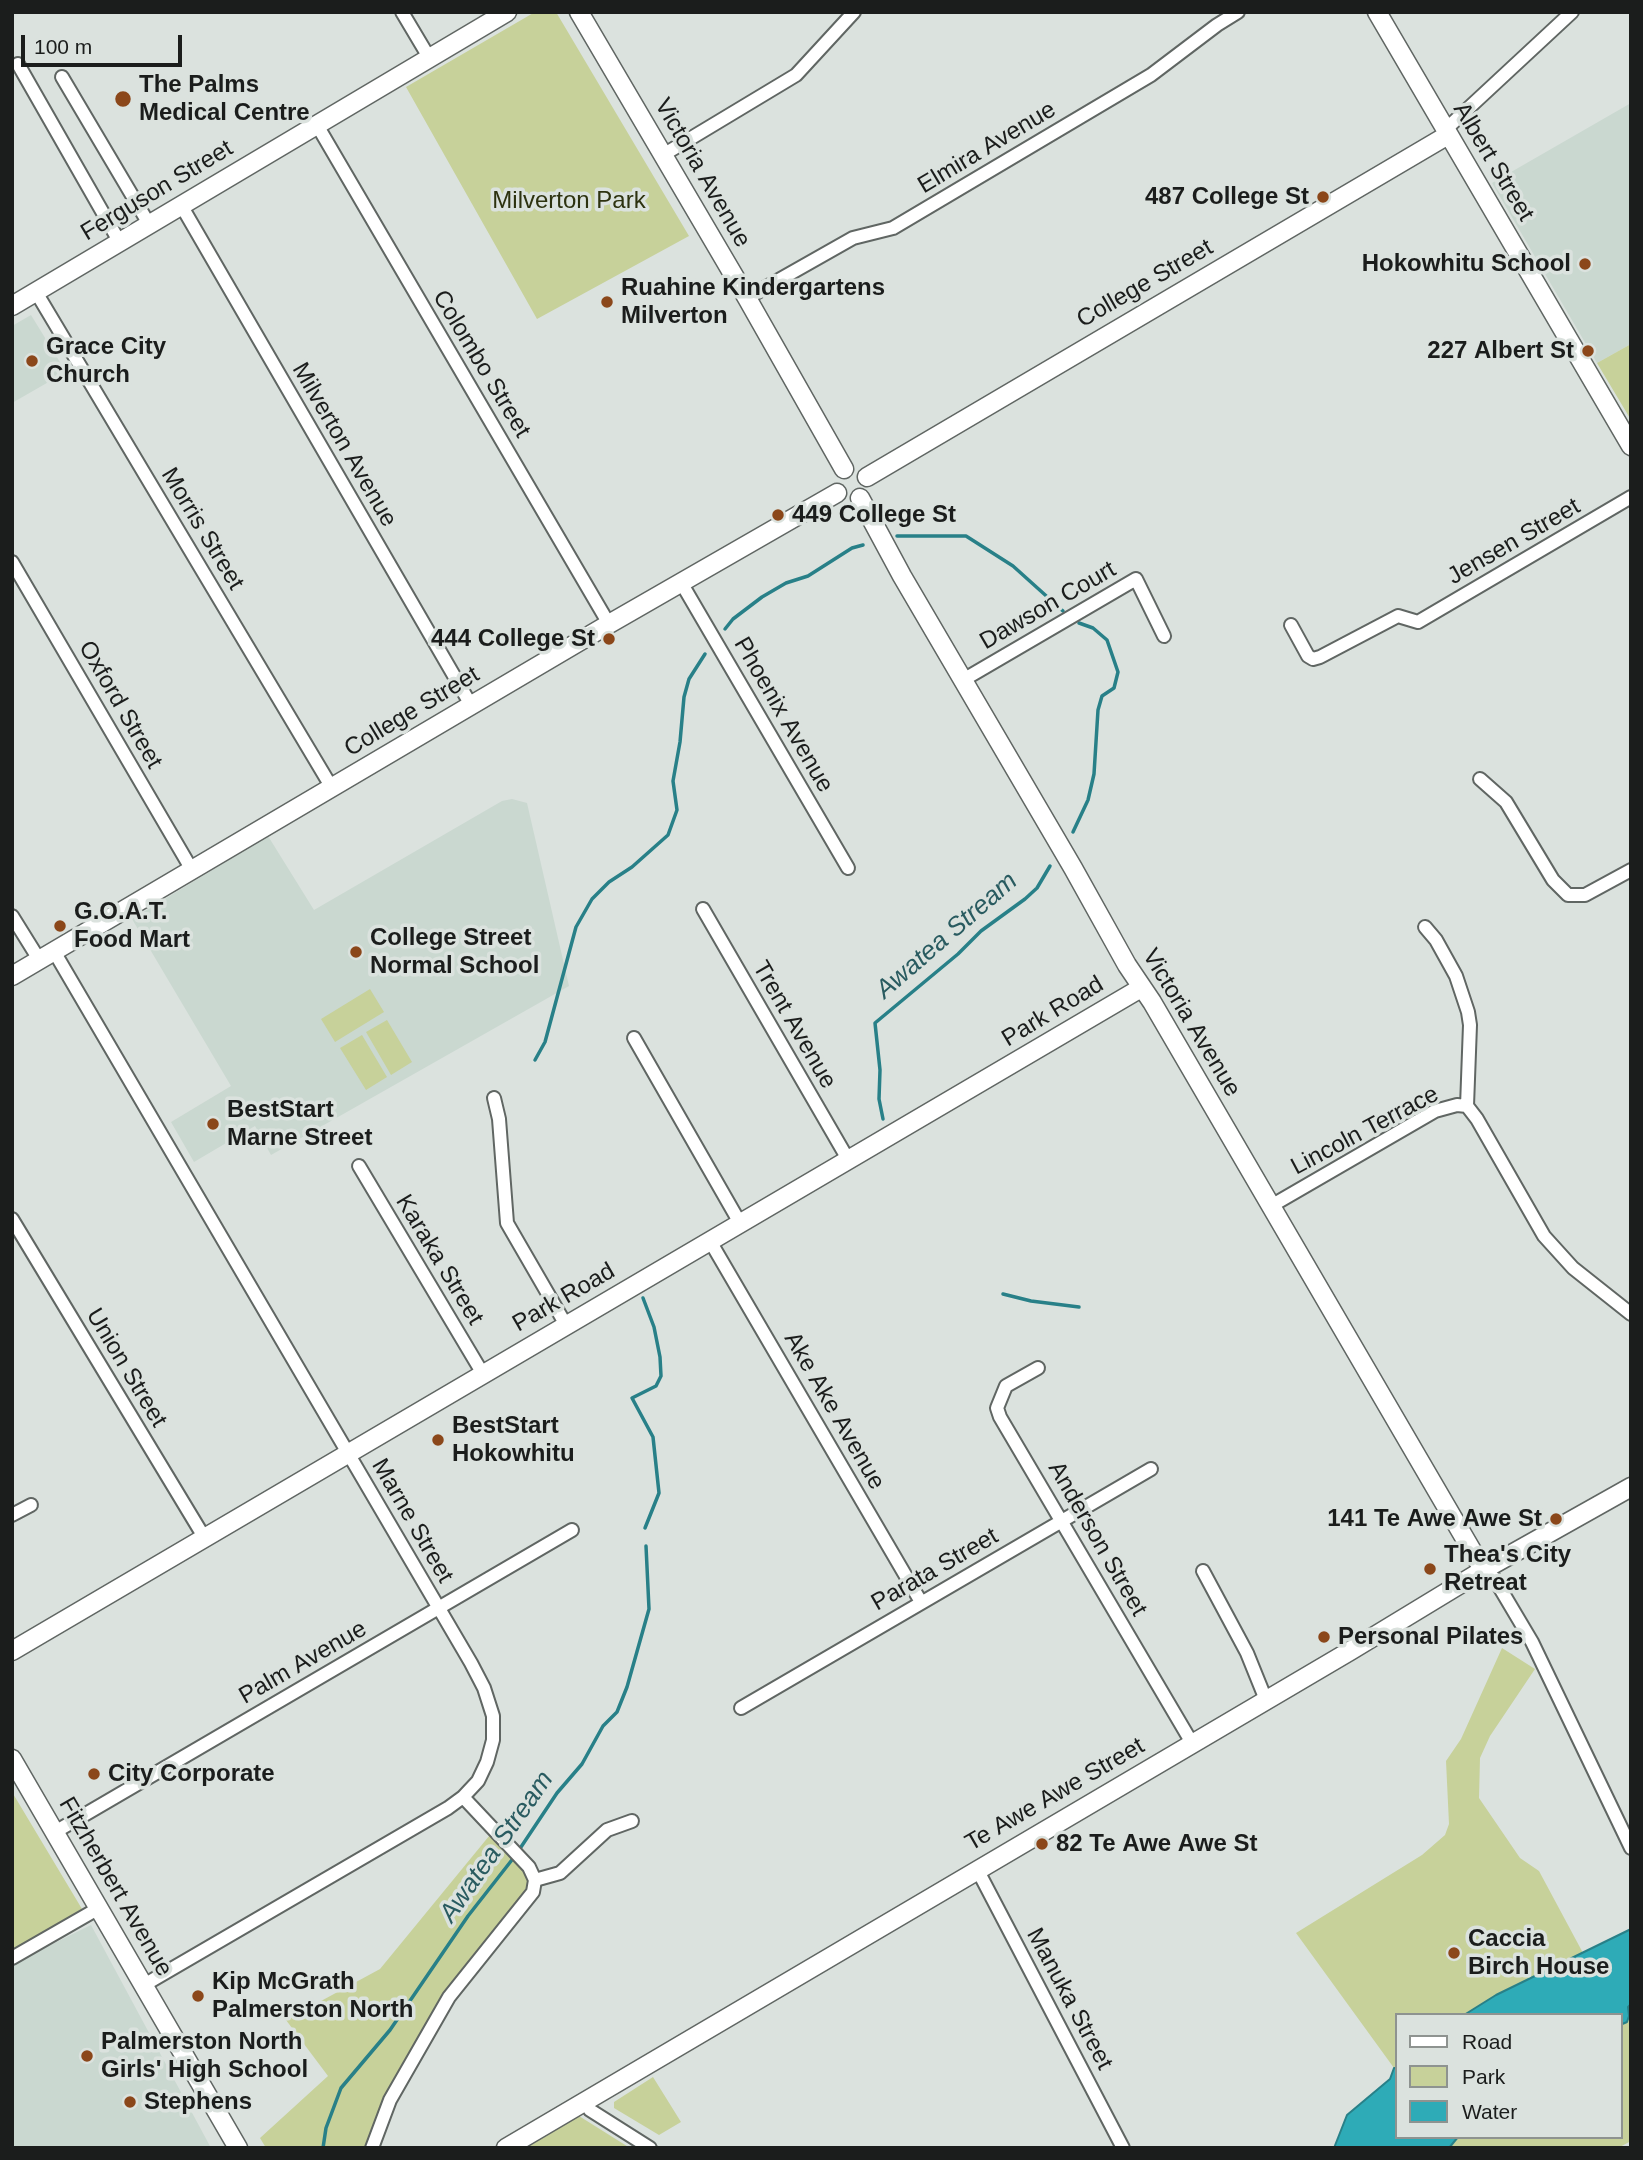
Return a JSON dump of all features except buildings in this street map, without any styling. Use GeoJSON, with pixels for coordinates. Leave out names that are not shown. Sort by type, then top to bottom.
{"type":"FeatureCollection","features":[{"type":"Feature","properties":{"kind":"street"},"geometry":{"type":"LineString","coordinates":[[402,12],[429,59]]}},
{"type":"Feature","properties":{"kind":"street","name":"Ferguson Street"},"geometry":{"type":"LineString","coordinates":[[12,306],[507,12]]}},
{"type":"Feature","properties":{"kind":"street","name":"Victoria Avenue"},"geometry":{"type":"LineString","coordinates":[[579,12],[844,469]]}},
{"type":"Feature","properties":{"kind":"street"},"geometry":{"type":"LineString","coordinates":[[663,155],[796,75],[854,12]]}},
{"type":"Feature","properties":{"kind":"street","name":"Elmira Avenue"},"geometry":{"type":"LineString","coordinates":[[747,298],[853,238],[892,228],[1151,75],[1238,12]]}},
{"type":"Feature","properties":{"kind":"street","name":"Albert Street"},"geometry":{"type":"LineString","coordinates":[[1377,12],[1631,446]]}},
{"type":"Feature","properties":{"kind":"street"},"geometry":{"type":"LineString","coordinates":[[1447,132],[1572,12]]}},
{"type":"Feature","properties":{"kind":"street"},"geometry":{"type":"LineString","coordinates":[[18,64],[119,241]]}},
{"type":"Feature","properties":{"kind":"street"},"geometry":{"type":"LineString","coordinates":[[62,77],[149,223]]}},
{"type":"Feature","properties":{"kind":"street","name":"Colombo Street"},"geometry":{"type":"LineString","coordinates":[[317,125],[610,624]]}},
{"type":"Feature","properties":{"kind":"street","name":"College Street"},"geometry":{"type":"LineString","coordinates":[[867,478],[1447,132]]}},
{"type":"Feature","properties":{"kind":"street","name":"Milverton Avenue"},"geometry":{"type":"LineString","coordinates":[[181,205],[471,705]]}},
{"type":"Feature","properties":{"kind":"street","name":"Morris Street"},"geometry":{"type":"LineString","coordinates":[[36,292],[332,788]]}},
{"type":"Feature","properties":{"kind":"street"},"geometry":{"type":"LineString","coordinates":[[856,468],[867,478],[867,489],[860,498],[849,500],[837,493],[835,482],[844,469],[856,468]]}},
{"type":"Feature","properties":{"kind":"street","name":"College Street"},"geometry":{"type":"LineString","coordinates":[[12,976],[837,493]]}},
{"type":"Feature","properties":{"kind":"street","name":"Jensen Street"},"geometry":{"type":"LineString","coordinates":[[1290,625],[1308,656],[1313,659],[1398,616],[1418,622],[1631,497]]}},
{"type":"Feature","properties":{"kind":"street","name":"Victoria Avenue"},"geometry":{"type":"LineString","coordinates":[[860,498],[1141,988],[1485,1569]]}},
{"type":"Feature","properties":{"kind":"street","name":"Oxford Street"},"geometry":{"type":"LineString","coordinates":[[12,562],[192,870]]}},
{"type":"Feature","properties":{"kind":"street","name":"Dawson Court"},"geometry":{"type":"LineString","coordinates":[[963,680],[1136,579],[1164,636]]}},
{"type":"Feature","properties":{"kind":"street","name":"Phoenix Avenue"},"geometry":{"type":"LineString","coordinates":[[682,584],[848,868]]}},
{"type":"Feature","properties":{"kind":"street"},"geometry":{"type":"LineString","coordinates":[[1480,779],[1506,802],[1553,880],[1568,895],[1585,895],[1631,870]]}},
{"type":"Feature","properties":{"kind":"street","name":"Trent Avenue"},"geometry":{"type":"LineString","coordinates":[[703,909],[849,1161]]}},
{"type":"Feature","properties":{"kind":"street","name":"Marne Street"},"geometry":{"type":"LineString","coordinates":[[12,916],[47,957],[348,1453],[484,1688],[494,1716],[494,1740],[487,1762],[478,1781],[463,1797],[144,1985]]}},
{"type":"Feature","properties":{"kind":"street"},"geometry":{"type":"LineString","coordinates":[[1425,927],[1436,940],[1456,976],[1468,1012],[1470,1025],[1467,1107]]}},
{"type":"Feature","properties":{"kind":"street","name":"Park Road"},"geometry":{"type":"LineString","coordinates":[[12,1651],[1141,988]]}},
{"type":"Feature","properties":{"kind":"street"},"geometry":{"type":"LineString","coordinates":[[634,1038],[740,1223]]}},
{"type":"Feature","properties":{"kind":"street"},"geometry":{"type":"LineString","coordinates":[[494,1098],[499,1119],[507,1223],[566,1325]]}},
{"type":"Feature","properties":{"kind":"street","name":"Lincoln Terrace"},"geometry":{"type":"LineString","coordinates":[[1271,1206],[1435,1111],[1457,1105],[1467,1107],[1477,1119],[1545,1236],[1573,1268],[1631,1314]]}},
{"type":"Feature","properties":{"kind":"street","name":"Karaka Street"},"geometry":{"type":"LineString","coordinates":[[359,1166],[482,1374]]}},
{"type":"Feature","properties":{"kind":"street","name":"Union Street"},"geometry":{"type":"LineString","coordinates":[[12,1219],[204,1537]]}},
{"type":"Feature","properties":{"kind":"street","name":"Ake Ake Avenue"},"geometry":{"type":"LineString","coordinates":[[710,1241],[921,1602]]}},
{"type":"Feature","properties":{"kind":"street","name":"Anderson Street"},"geometry":{"type":"LineString","coordinates":[[1038,1368],[1006,1386],[997,1408],[1192,1743]]}},
{"type":"Feature","properties":{"kind":"street","name":"Parata Street"},"geometry":{"type":"LineString","coordinates":[[741,1708],[1151,1469]]}},
{"type":"Feature","properties":{"kind":"street","name":"Te Awe Awe Street"},"geometry":{"type":"LineString","coordinates":[[506,2148],[1485,1569],[1631,1488]]}},
{"type":"Feature","properties":{"kind":"street"},"geometry":{"type":"LineString","coordinates":[[12,1515],[31,1505]]}},
{"type":"Feature","properties":{"kind":"street","name":"Palm Avenue"},"geometry":{"type":"LineString","coordinates":[[55,1832],[572,1530]]}},
{"type":"Feature","properties":{"kind":"street"},"geometry":{"type":"LineString","coordinates":[[1485,1569],[1494,1578],[1532,1642],[1631,1848]]}},
{"type":"Feature","properties":{"kind":"street"},"geometry":{"type":"LineString","coordinates":[[1203,1571],[1247,1653],[1266,1700]]}},
{"type":"Feature","properties":{"kind":"street","name":"Fitzherbert Avenue"},"geometry":{"type":"LineString","coordinates":[[12,1759],[17,1773],[55,1832],[238,2148]]}},
{"type":"Feature","properties":{"kind":"street"},"geometry":{"type":"LineString","coordinates":[[372,2148],[390,2100],[449,1997],[533,1892],[535,1880],[529,1867],[463,1797]]}},
{"type":"Feature","properties":{"kind":"street"},"geometry":{"type":"LineString","coordinates":[[535,1880],[560,1873],[607,1830],[632,1821]]}},
{"type":"Feature","properties":{"kind":"street","name":"Manuka Street"},"geometry":{"type":"LineString","coordinates":[[977,1870],[1123,2148]]}},
{"type":"Feature","properties":{"kind":"street"},"geometry":{"type":"LineString","coordinates":[[12,1958],[99,1908]]}},
{"type":"Feature","properties":{"kind":"street"},"geometry":{"type":"LineString","coordinates":[[585,2102],[590,2110],[650,2148]]}},
{"type":"Feature","properties":{"kind":"shaded area","name":"Hokowhitu School"},"geometry":{"type":"Polygon","coordinates":[[[1631,103],[1631,344],[1597,363],[1492,183],[1631,103]]]}},
{"type":"Feature","properties":{"kind":"shaded area"},"geometry":{"type":"Polygon","coordinates":[[[31,315],[66,372],[12,403],[12,326],[31,315]]]}},
{"type":"Feature","properties":{"kind":"shaded area","name":"College Street Normal School"},"geometry":{"type":"Polygon","coordinates":[[[512,799],[527,803],[569,986],[271,1155],[255,1126],[194,1162],[171,1122],[231,1086],[132,919],[268,836],[314,910],[502,801],[512,799]]]}},
{"type":"Feature","properties":{"kind":"shaded area","name":"Palmerston North Girls' High School"},"geometry":{"type":"Polygon","coordinates":[[[91,1925],[211,2148],[12,2148],[12,1964],[91,1925]]]}},
{"type":"Feature","properties":{"kind":"green space","name":"Milverton Park"},"geometry":{"type":"Polygon","coordinates":[[[535,12],[556,12],[689,236],[537,319],[406,87],[535,12]]]}},
{"type":"Feature","properties":{"kind":"green space"},"geometry":{"type":"Polygon","coordinates":[[[1631,344],[1631,420],[1597,363],[1631,344]]]}},
{"type":"Feature","properties":{"kind":"green space"},"geometry":{"type":"Polygon","coordinates":[[[370,989],[384,1012],[335,1042],[321,1019],[370,989]]]}},
{"type":"Feature","properties":{"kind":"green space"},"geometry":{"type":"Polygon","coordinates":[[[387,1020],[412,1062],[391,1075],[366,1032],[387,1020]]]}},
{"type":"Feature","properties":{"kind":"green space"},"geometry":{"type":"Polygon","coordinates":[[[362,1035],[387,1077],[366,1090],[340,1048],[362,1035]]]}},
{"type":"Feature","properties":{"kind":"green space"},"geometry":{"type":"Polygon","coordinates":[[[1502,1648],[1535,1669],[1490,1736],[1480,1758],[1479,1798],[1520,1858],[1539,1871],[1583,1953],[1496,1995],[1467,2013],[1394,2013],[1394,2068],[1296,1933],[1422,1855],[1445,1835],[1449,1824],[1446,1761],[1461,1739],[1502,1648]]]}},
{"type":"Feature","properties":{"kind":"green space"},"geometry":{"type":"Polygon","coordinates":[[[12,1792],[82,1909],[12,1950],[12,1792]]]}},
{"type":"Feature","properties":{"kind":"green space"},"geometry":{"type":"Polygon","coordinates":[[[494,1830],[535,1880],[449,1997],[372,2148],[266,2148],[260,2138],[328,2076],[286,2020],[380,1969],[494,1830]]]}},
{"type":"Feature","properties":{"kind":"green space"},"geometry":{"type":"Polygon","coordinates":[[[1631,2004],[1631,2141],[1618,2148],[1450,2148],[1457,2139],[1622,2139],[1622,2024],[1627,2022],[1628,2007],[1631,2004]]]}},
{"type":"Feature","properties":{"kind":"green space"},"geometry":{"type":"Polygon","coordinates":[[[653,2077],[681,2122],[659,2135],[614,2108],[614,2102],[653,2077]]]}},
{"type":"Feature","properties":{"kind":"green space"},"geometry":{"type":"Polygon","coordinates":[[[579,2116],[630,2148],[526,2148],[579,2116]]]}},
{"type":"Feature","properties":{"kind":"water"},"geometry":{"type":"Polygon","coordinates":[[[1631,1929],[1631,2004],[1628,2007],[1627,2022],[1622,2024],[1622,2013],[1467,2013],[1496,1995],[1631,1929]]]}},
{"type":"Feature","properties":{"kind":"water"},"geometry":{"type":"Polygon","coordinates":[[[1394,2068],[1394,2139],[1456,2139],[1449,2148],[1334,2148],[1347,2115],[1390,2079],[1394,2068]]]}},
{"type":"Feature","properties":{"kind":"waterway","name":"Awatea Stream"},"geometry":{"type":"LineString","coordinates":[[897,536],[966,536],[1013,566],[1063,611]]}},
{"type":"Feature","properties":{"kind":"waterway","name":"Awatea Stream"},"geometry":{"type":"LineString","coordinates":[[725,629],[733,619],[762,597],[786,583],[808,576],[852,548],[863,545]]}},
{"type":"Feature","properties":{"kind":"waterway"},"geometry":{"type":"LineString","coordinates":[[1073,832],[1088,800],[1094,774],[1098,710],[1102,696],[1114,688],[1118,672],[1107,640],[1093,628],[1079,623]]}},
{"type":"Feature","properties":{"kind":"waterway","name":"Awatea Stream"},"geometry":{"type":"LineString","coordinates":[[535,1060],[545,1042],[576,927],[592,899],[668,835],[677,810],[673,781],[684,697],[689,679],[705,654]]}},
{"type":"Feature","properties":{"kind":"waterway","name":"Awatea Stream"},"geometry":{"type":"LineString","coordinates":[[883,1119],[879,1099],[880,1070],[875,1023],[958,954],[981,931],[1025,899],[1037,888],[1050,866]]}},
{"type":"Feature","properties":{"kind":"waterway"},"geometry":{"type":"LineString","coordinates":[[1003,1294],[1031,1301],[1079,1307]]}},
{"type":"Feature","properties":{"kind":"waterway","name":"Awatea Stream"},"geometry":{"type":"LineString","coordinates":[[643,1298],[654,1327],[661,1376],[656,1386],[632,1398],[653,1437],[659,1493],[645,1528]]}},
{"type":"Feature","properties":{"kind":"waterway","name":"Awatea Stream"},"geometry":{"type":"LineString","coordinates":[[519,1850],[557,1793],[582,1764],[603,1726],[617,1712],[627,1687],[649,1609],[646,1546]]}},
{"type":"Feature","properties":{"kind":"waterway","name":"Awatea Stream"},"geometry":{"type":"LineString","coordinates":[[323,2148],[326,2128],[341,2088],[390,2030],[468,1916],[515,1856]]}},
{"type":"Feature","properties":{"kind":"place","name":"The Palms Medical Centre"},"geometry":{"type":"Point","coordinates":[123,99]}},
{"type":"Feature","properties":{"kind":"place","name":"487 College St"},"geometry":{"type":"Point","coordinates":[1323,197]}},
{"type":"Feature","properties":{"kind":"place","name":"Hokowhitu School"},"geometry":{"type":"Point","coordinates":[1585,264]}},
{"type":"Feature","properties":{"kind":"place","name":"Ruahine Kindergartens Milverton"},"geometry":{"type":"Point","coordinates":[607,302]}},
{"type":"Feature","properties":{"kind":"place","name":"227 Albert St"},"geometry":{"type":"Point","coordinates":[1588,351]}},
{"type":"Feature","properties":{"kind":"place","name":"Grace City Church"},"geometry":{"type":"Point","coordinates":[32,361]}},
{"type":"Feature","properties":{"kind":"place","name":"449 College St"},"geometry":{"type":"Point","coordinates":[778,515]}},
{"type":"Feature","properties":{"kind":"place","name":"444 College St"},"geometry":{"type":"Point","coordinates":[609,639]}},
{"type":"Feature","properties":{"kind":"place","name":"G.O.A.T. Food Mart"},"geometry":{"type":"Point","coordinates":[60,926]}},
{"type":"Feature","properties":{"kind":"place","name":"College Street Normal School"},"geometry":{"type":"Point","coordinates":[356,952]}},
{"type":"Feature","properties":{"kind":"place","name":"BestStart Marne Street"},"geometry":{"type":"Point","coordinates":[213,1124]}},
{"type":"Feature","properties":{"kind":"place","name":"BestStart Hokowhitu"},"geometry":{"type":"Point","coordinates":[438,1440]}},
{"type":"Feature","properties":{"kind":"place","name":"141 Te Awe Awe St"},"geometry":{"type":"Point","coordinates":[1556,1519]}},
{"type":"Feature","properties":{"kind":"place","name":"Thea's City Retreat"},"geometry":{"type":"Point","coordinates":[1430,1569]}},
{"type":"Feature","properties":{"kind":"place","name":"Personal Pilates"},"geometry":{"type":"Point","coordinates":[1324,1637]}},
{"type":"Feature","properties":{"kind":"place","name":"City Corporate"},"geometry":{"type":"Point","coordinates":[94,1774]}},
{"type":"Feature","properties":{"kind":"place","name":"82 Te Awe Awe St"},"geometry":{"type":"Point","coordinates":[1042,1844]}},
{"type":"Feature","properties":{"kind":"place","name":"Caccia Birch House"},"geometry":{"type":"Point","coordinates":[1454,1953]}},
{"type":"Feature","properties":{"kind":"place","name":"Kip McGrath Palmerston North"},"geometry":{"type":"Point","coordinates":[198,1996]}},
{"type":"Feature","properties":{"kind":"place","name":"Palmerston North Girls' High School"},"geometry":{"type":"Point","coordinates":[87,2056]}},
{"type":"Feature","properties":{"kind":"place","name":"Stephens"},"geometry":{"type":"Point","coordinates":[130,2102]}}]}
